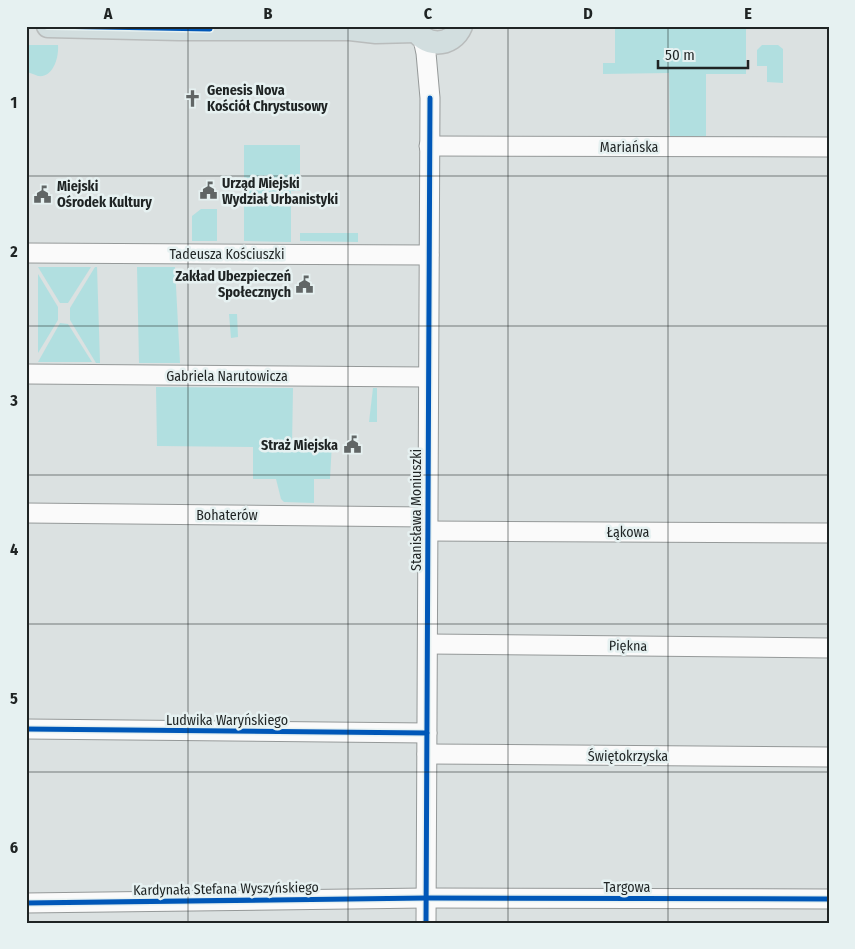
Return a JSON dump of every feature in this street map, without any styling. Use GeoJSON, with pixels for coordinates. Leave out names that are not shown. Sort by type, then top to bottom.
{"type":"FeatureCollection","features":[{"type":"Feature","properties":{"kind":"main road"},"geometry":{"type":"LineString","coordinates":[[48,26],[354,28],[376,32],[418,32],[436,43],[456,33]]}},
{"type":"Feature","properties":{"kind":"street","name":"Stanisława Moniuszki"},"geometry":{"type":"LineString","coordinates":[[418,32],[426,53],[430,98],[426,923]]}},
{"type":"Feature","properties":{"kind":"street","name":"Stanisława Moniuszki"},"geometry":{"type":"LineString","coordinates":[[430,98],[443,49],[456,33]]}},
{"type":"Feature","properties":{"kind":"street","name":"Mariańska"},"geometry":{"type":"LineString","coordinates":[[429,146],[829,148]]}},
{"type":"Feature","properties":{"kind":"street","name":"Tadeusza Kościuszki"},"geometry":{"type":"LineString","coordinates":[[26,253],[429,255]]}},
{"type":"Feature","properties":{"kind":"street","name":"Gabriela Narutowicza"},"geometry":{"type":"LineString","coordinates":[[26,374],[428,377]]}},
{"type":"Feature","properties":{"kind":"street","name":"Bohaterów"},"geometry":{"type":"LineString","coordinates":[[26,513],[428,524]]}},
{"type":"Feature","properties":{"kind":"street","name":"Łąkowa"},"geometry":{"type":"LineString","coordinates":[[428,524],[829,533]]}},
{"type":"Feature","properties":{"kind":"street","name":"Piękna"},"geometry":{"type":"LineString","coordinates":[[428,644],[829,648]]}},
{"type":"Feature","properties":{"kind":"street","name":"Ludwika Waryńskiego"},"geometry":{"type":"LineString","coordinates":[[26,730],[427,733]]}},
{"type":"Feature","properties":{"kind":"street","name":"Świętokrzyska"},"geometry":{"type":"LineString","coordinates":[[427,754],[829,757]]}},
{"type":"Feature","properties":{"kind":"street","name":"Targowa"},"geometry":{"type":"LineString","coordinates":[[426,898],[829,899]]}},
{"type":"Feature","properties":{"kind":"street","name":"Kardynała Stefana Wyszyńskiego"},"geometry":{"type":"LineString","coordinates":[[26,903],[426,898]]}},
{"type":"Feature","properties":{"kind":"shaded area"},"geometry":{"type":"Polygon","coordinates":[[[615,26],[746,26],[746,74],[706,74],[706,136],[670,136],[669,73],[603,74],[603,63],[615,63],[615,26]]]}},
{"type":"Feature","properties":{"kind":"shaded area"},"geometry":{"type":"Polygon","coordinates":[[[26,45],[58,45],[56,60],[48,74],[38,76],[27,72],[26,143],[26,45]]]}},
{"type":"Feature","properties":{"kind":"shaded area"},"geometry":{"type":"Polygon","coordinates":[[[762,45],[778,45],[783,49],[783,83],[767,82],[767,66],[757,66],[757,50],[762,45]]]}},
{"type":"Feature","properties":{"kind":"shaded area"},"geometry":{"type":"Polygon","coordinates":[[[244,145],[300,145],[300,191],[291,191],[291,242],[244,241],[244,145]]]}},
{"type":"Feature","properties":{"kind":"shaded area"},"geometry":{"type":"Polygon","coordinates":[[[201,209],[217,209],[217,241],[192,241],[192,216],[201,209]]]}},
{"type":"Feature","properties":{"kind":"shaded area"},"geometry":{"type":"Polygon","coordinates":[[[300,233],[358,233],[358,242],[300,241],[300,233]]]}},
{"type":"Feature","properties":{"kind":"shaded area"},"geometry":{"type":"Polygon","coordinates":[[[38,267],[91,267],[68,303],[60,303],[38,267]]]}},
{"type":"Feature","properties":{"kind":"shaded area"},"geometry":{"type":"Polygon","coordinates":[[[95,267],[97,267],[100,363],[96,363],[70,320],[70,308],[95,267]]]}},
{"type":"Feature","properties":{"kind":"shaded area"},"geometry":{"type":"Polygon","coordinates":[[[137,267],[175,267],[180,363],[139,363],[137,267]]]}},
{"type":"Feature","properties":{"kind":"shaded area"},"geometry":{"type":"Polygon","coordinates":[[[38,274],[58,307],[58,320],[38,353],[38,274]]]}},
{"type":"Feature","properties":{"kind":"shaded area"},"geometry":{"type":"Polygon","coordinates":[[[229,314],[237,314],[238,337],[231,338],[229,314]]]}},
{"type":"Feature","properties":{"kind":"shaded area"},"geometry":{"type":"Polygon","coordinates":[[[60,323],[68,324],[92,362],[38,362],[60,323]]]}},
{"type":"Feature","properties":{"kind":"shaded area"},"geometry":{"type":"Polygon","coordinates":[[[156,387],[293,388],[292,447],[332,447],[330,479],[314,479],[314,503],[284,502],[281,499],[276,479],[253,479],[253,447],[157,446],[156,387]]]}},
{"type":"Feature","properties":{"kind":"shaded area"},"geometry":{"type":"Polygon","coordinates":[[[373,388],[377,388],[377,422],[369,422],[373,388]]]}},
{"type":"Feature","properties":{"kind":"cycle path"},"geometry":{"type":"LineString","coordinates":[[48,26],[210,29]]}},
{"type":"Feature","properties":{"kind":"cycle path"},"geometry":{"type":"LineString","coordinates":[[426,923],[430,98]]}},
{"type":"Feature","properties":{"kind":"cycle path"},"geometry":{"type":"LineString","coordinates":[[26,729],[427,733]]}},
{"type":"Feature","properties":{"kind":"cycle path"},"geometry":{"type":"LineString","coordinates":[[26,903],[426,898],[829,899]]}},
{"type":"Feature","properties":{"kind":"place","name":"Genesis Nova Kościół Chrystusowy"},"geometry":{"type":"Point","coordinates":[193,98]}},
{"type":"Feature","properties":{"kind":"place","name":"Urząd Miejski Wydział Urbanistyki"},"geometry":{"type":"Point","coordinates":[208,191]}},
{"type":"Feature","properties":{"kind":"place","name":"Miejski Ośrodek Kultury"},"geometry":{"type":"Point","coordinates":[43,194]}},
{"type":"Feature","properties":{"kind":"place","name":"Zakład Ubezpieczeń Społecznych"},"geometry":{"type":"Point","coordinates":[305,284]}},
{"type":"Feature","properties":{"kind":"place","name":"Straż Miejska"},"geometry":{"type":"Point","coordinates":[352,445]}}]}
